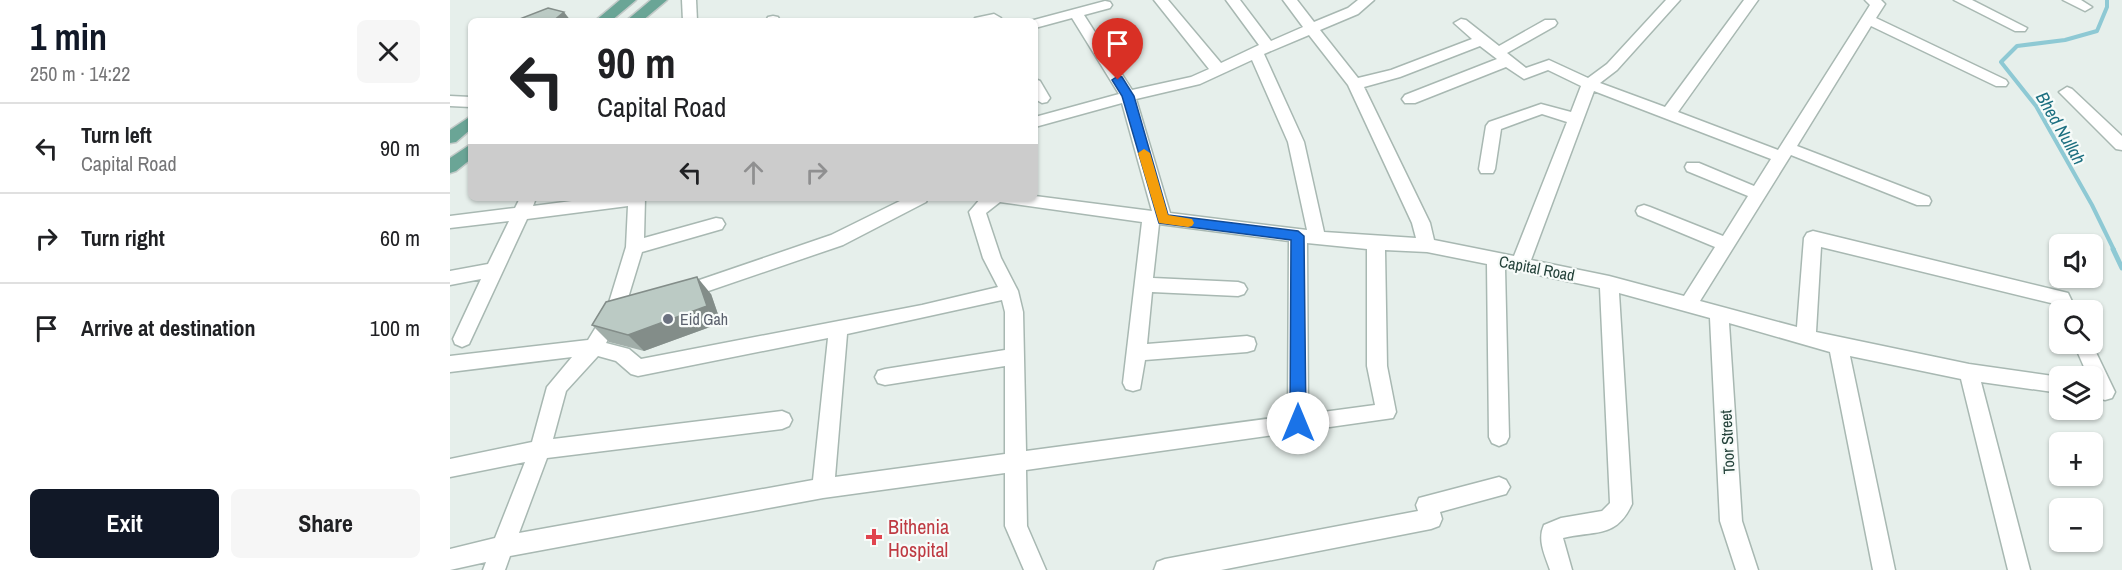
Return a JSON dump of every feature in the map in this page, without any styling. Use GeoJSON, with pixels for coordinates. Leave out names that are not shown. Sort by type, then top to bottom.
{"type":"FeatureCollection","features":[{"type":"Feature","properties":{"kind":"main road"},"geometry":{"type":"LineString","coordinates":[[606,18],[629,0]]}},
{"type":"Feature","properties":{"kind":"main road"},"geometry":{"type":"LineString","coordinates":[[637,18],[660,0]]}},
{"type":"Feature","properties":{"kind":"main road"},"geometry":{"type":"LineString","coordinates":[[450,138],[468,124]]}},
{"type":"Feature","properties":{"kind":"main road"},"geometry":{"type":"LineString","coordinates":[[450,167],[468,152]]}},
{"type":"Feature","properties":{"kind":"street"},"geometry":{"type":"LineString","coordinates":[[689,0],[690,18]]}},
{"type":"Feature","properties":{"kind":"street"},"geometry":{"type":"LineString","coordinates":[[1161,0],[1212,64],[1221,69]]}},
{"type":"Feature","properties":{"kind":"street"},"geometry":{"type":"LineString","coordinates":[[1233,0],[1262,49],[1296,142],[1317,238]]}},
{"type":"Feature","properties":{"kind":"street"},"geometry":{"type":"LineString","coordinates":[[1290,0],[1355,84],[1421,223],[1427,245]]}},
{"type":"Feature","properties":{"kind":"street"},"geometry":{"type":"LineString","coordinates":[[1038,121],[1128,96],[1195,81],[1262,49],[1353,11],[1367,0]]}},
{"type":"Feature","properties":{"kind":"street"},"geometry":{"type":"LineString","coordinates":[[1521,265],[1589,84],[1612,68],[1673,0]]}},
{"type":"Feature","properties":{"kind":"street"},"geometry":{"type":"LineString","coordinates":[[1669,113],[1751,0]]}},
{"type":"Feature","properties":{"kind":"street"},"geometry":{"type":"LineString","coordinates":[[1689,303],[1869,20],[1878,4],[1872,0]]}},
{"type":"Feature","properties":{"kind":"street"},"geometry":{"type":"LineString","coordinates":[[1961,0],[2020,28]]}},
{"type":"Feature","properties":{"kind":"street"},"geometry":{"type":"LineString","coordinates":[[2070,0],[2085,7]]}},
{"type":"Feature","properties":{"kind":"street"},"geometry":{"type":"LineString","coordinates":[[1038,23],[1105,5]]}},
{"type":"Feature","properties":{"kind":"street"},"geometry":{"type":"LineString","coordinates":[[1076,14],[1128,96],[1157,219],[1143,285],[1132,383]]}},
{"type":"Feature","properties":{"kind":"street"},"geometry":{"type":"LineString","coordinates":[[1869,20],[2001,83]]}},
{"type":"Feature","properties":{"kind":"street"},"geometry":{"type":"LineString","coordinates":[[1461,23],[1524,75],[1543,65],[1549,65],[1589,84],[1923,201]]}},
{"type":"Feature","properties":{"kind":"street"},"geometry":{"type":"LineString","coordinates":[[1410,99],[1502,57],[1550,23]]}},
{"type":"Feature","properties":{"kind":"street"},"geometry":{"type":"LineString","coordinates":[[1355,84],[1395,74],[1482,40]]}},
{"type":"Feature","properties":{"kind":"street"},"geometry":{"type":"LineString","coordinates":[[2067,92],[2122,145]]}},
{"type":"Feature","properties":{"kind":"street"},"geometry":{"type":"LineString","coordinates":[[450,101],[468,102]]}},
{"type":"Feature","properties":{"kind":"street"},"geometry":{"type":"LineString","coordinates":[[1486,169],[1494,126],[1541,109],[1575,119]]}},
{"type":"Feature","properties":{"kind":"street"},"geometry":{"type":"LineString","coordinates":[[1693,167],[1758,194]]}},
{"type":"Feature","properties":{"kind":"street"},"geometry":{"type":"LineString","coordinates":[[462,339],[527,201]]}},
{"type":"Feature","properties":{"kind":"street"},"geometry":{"type":"LineString","coordinates":[[450,222],[521,215],[569,203],[596,201]]}},
{"type":"Feature","properties":{"kind":"street"},"geometry":{"type":"LineString","coordinates":[[494,570],[540,450],[557,387],[594,347],[615,311],[635,247],[637,201]]}},
{"type":"Feature","properties":{"kind":"street"},"geometry":{"type":"LineString","coordinates":[[660,298],[716,283],[837,240],[914,201]]}},
{"type":"Feature","properties":{"kind":"street"},"geometry":{"type":"LineString","coordinates":[[989,201],[977,212],[992,258],[1009,291],[1014,312],[1016,526],[1035,570]]}},
{"type":"Feature","properties":{"kind":"street","name":"Capital Road"},"geometry":{"type":"LineString","coordinates":[[1028,201],[1298,236],[1427,245],[1609,283],[1689,303],[1838,346],[1969,372],[2049,383]]}},
{"type":"Feature","properties":{"kind":"street"},"geometry":{"type":"LineString","coordinates":[[1644,211],[1726,244]]}},
{"type":"Feature","properties":{"kind":"street"},"geometry":{"type":"LineString","coordinates":[[635,247],[716,224]]}},
{"type":"Feature","properties":{"kind":"street"},"geometry":{"type":"LineString","coordinates":[[1298,236],[1298,423]]}},
{"type":"Feature","properties":{"kind":"street"},"geometry":{"type":"LineString","coordinates":[[1806,337],[1812,238],[2063,300]]}},
{"type":"Feature","properties":{"kind":"street"},"geometry":{"type":"LineString","coordinates":[[450,560],[503,547],[823,488],[1386,412],[1377,366],[1376,243]]}},
{"type":"Feature","properties":{"kind":"street"},"geometry":{"type":"LineString","coordinates":[[1496,260],[1499,436]]}},
{"type":"Feature","properties":{"kind":"street"},"geometry":{"type":"LineString","coordinates":[[450,278],[496,269]]}},
{"type":"Feature","properties":{"kind":"street"},"geometry":{"type":"LineString","coordinates":[[1561,570],[1552,543],[1552,531],[1559,527],[1611,520],[1619,514],[1621,504],[1609,283]]}},
{"type":"Feature","properties":{"kind":"street"},"geometry":{"type":"LineString","coordinates":[[1143,285],[1238,289]]}},
{"type":"Feature","properties":{"kind":"street"},"geometry":{"type":"LineString","coordinates":[[450,364],[594,347],[622,355],[638,368],[838,329],[1009,291]]}},
{"type":"Feature","properties":{"kind":"street"},"geometry":{"type":"LineString","coordinates":[[615,311],[638,305]]}},
{"type":"Feature","properties":{"kind":"street","name":"Toor Street"},"geometry":{"type":"LineString","coordinates":[[1719,312],[1731,521],[1746,570]]}},
{"type":"Feature","properties":{"kind":"street"},"geometry":{"type":"LineString","coordinates":[[823,488],[838,329]]}},
{"type":"Feature","properties":{"kind":"street"},"geometry":{"type":"LineString","coordinates":[[1136,353],[1247,344]]}},
{"type":"Feature","properties":{"kind":"street"},"geometry":{"type":"LineString","coordinates":[[1838,346],[1884,570]]}},
{"type":"Feature","properties":{"kind":"street"},"geometry":{"type":"LineString","coordinates":[[2088,354],[2106,392]]}},
{"type":"Feature","properties":{"kind":"street"},"geometry":{"type":"LineString","coordinates":[[885,377],[1016,356]]}},
{"type":"Feature","properties":{"kind":"street"},"geometry":{"type":"LineString","coordinates":[[1969,372],[2019,570]]}},
{"type":"Feature","properties":{"kind":"street"},"geometry":{"type":"LineString","coordinates":[[450,468],[540,450],[782,420]]}},
{"type":"Feature","properties":{"kind":"street"},"geometry":{"type":"LineString","coordinates":[[1166,570],[1431,519],[1427,505],[1499,487]]}},
{"type":"Feature","properties":{"kind":"building"},"geometry":{"type":"Polygon","coordinates":[[[548,8],[564,12],[557,18],[522,18],[548,8]]]}},
{"type":"Feature","properties":{"kind":"building"},"geometry":{"type":"Polygon","coordinates":[[[697,277],[707,306],[628,335],[592,325],[606,302],[697,277]]]}},
{"type":"Feature","properties":{"kind":"waterway","name":"Bhed Nullah"},"geometry":{"type":"LineString","coordinates":[[2107,0],[2107,7],[2097,31],[2065,40],[2017,46],[2001,62],[2036,106],[2092,205],[2114,250]]}},
{"type":"Feature","properties":{"kind":"waterway","name":"Bhed Nullah"},"geometry":{"type":"LineString","coordinates":[[2113,249],[2122,268]]}},
{"type":"Feature","properties":{"kind":"slow traffic"},"geometry":{"type":"LineString","coordinates":[[1144,153],[1163,219],[1188,223]]}},
{"type":"Feature","properties":{"kind":"place","name":"Eid Gah"},"geometry":{"type":"Point","coordinates":[668,319]}},
{"type":"Feature","properties":{"kind":"place","name":"Bithenia Hospital"},"geometry":{"type":"Point","coordinates":[874,537]}},
{"type":"Feature","properties":{"kind":"route"},"geometry":{"type":"LineString","coordinates":[[1118,80],[1128,96],[1163,219],[1298,236],[1298,423]]}}]}
